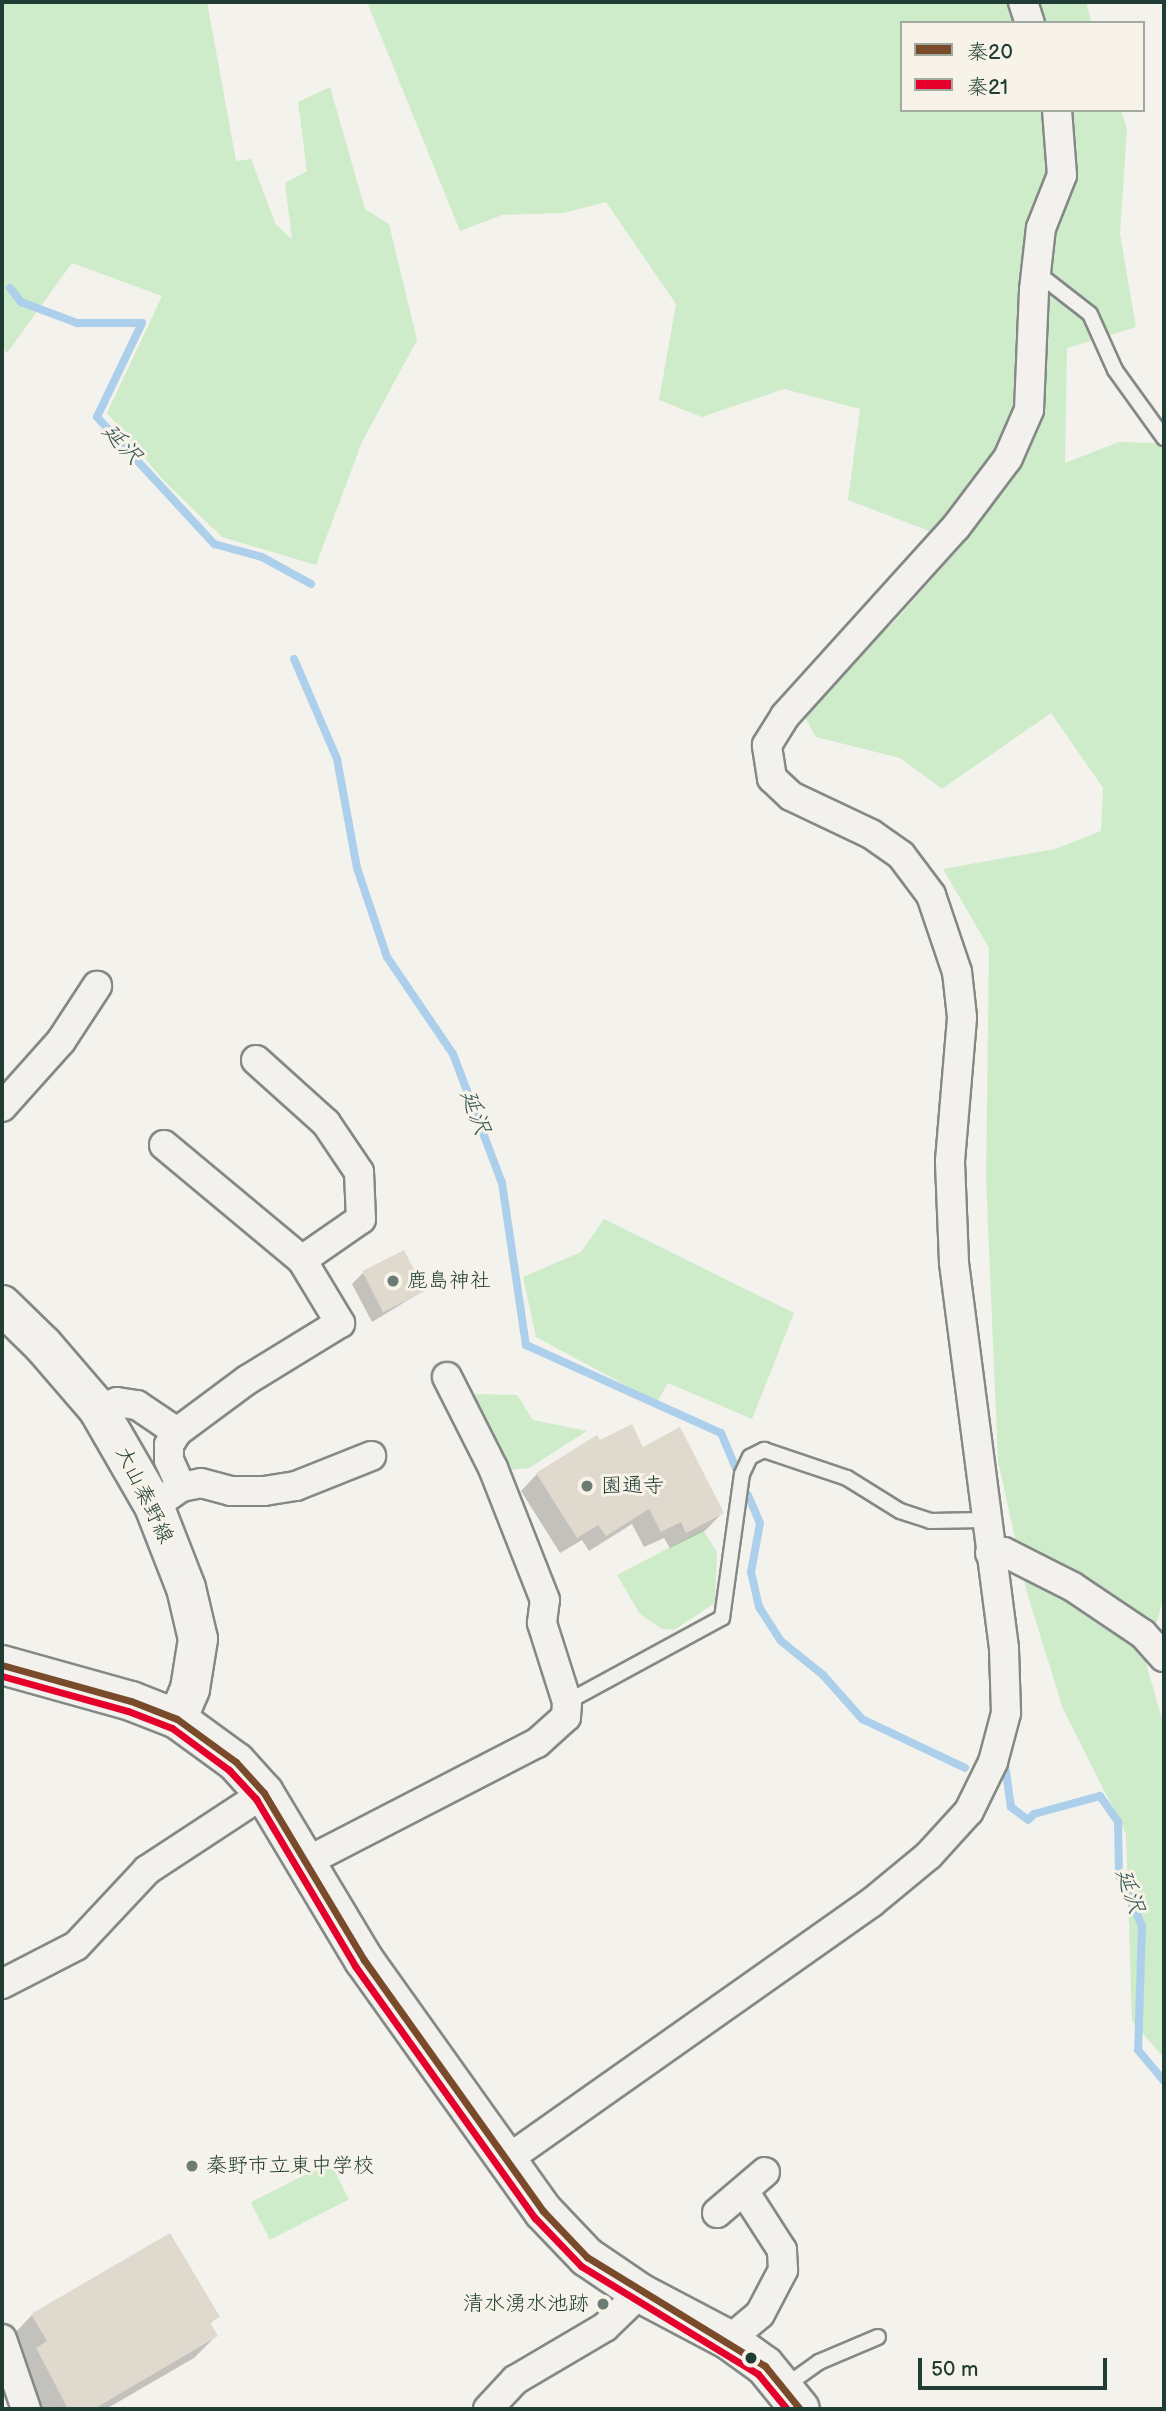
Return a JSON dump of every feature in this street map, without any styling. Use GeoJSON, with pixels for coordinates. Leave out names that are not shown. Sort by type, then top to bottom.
{"type":"FeatureCollection","features":[{"type":"Feature","properties":{"kind":"main road","name":"大山秦野線"},"geometry":{"type":"LineString","coordinates":[[5,1315],[98,1409],[168,1497],[198,1639],[190,1689],[177,1719]]}},
{"type":"Feature","properties":{"kind":"main road"},"geometry":{"type":"LineString","coordinates":[[2,1665],[131,1701],[177,1719],[222,1749],[264,1793],[364,1961],[543,2211],[587,2256],[640,2293],[729,2340],[792,2398]]}},
{"type":"Feature","properties":{"kind":"street"},"geometry":{"type":"LineString","coordinates":[[1023,2],[1029,21]]}},
{"type":"Feature","properties":{"kind":"street"},"geometry":{"type":"LineString","coordinates":[[505,2161],[871,1903],[929,1855],[969,1811],[993,1762],[1006,1713],[1004,1648],[985,1520],[954,1262],[950,1161],[962,1017],[957,972],[931,895],[901,855],[871,834],[791,796],[772,778],[766,745],[785,716],[938,547],[1008,458],[1029,410],[1041,228],[1062,175],[1057,112]]}},
{"type":"Feature","properties":{"kind":"street"},"geometry":{"type":"LineString","coordinates":[[2,1107],[61,1041],[97,986]]}},
{"type":"Feature","properties":{"kind":"street"},"geometry":{"type":"LineString","coordinates":[[256,1060],[326,1123],[359,1172],[361,1219],[302,1260]]}},
{"type":"Feature","properties":{"kind":"street"},"geometry":{"type":"LineString","coordinates":[[164,1145],[302,1260],[340,1323],[247,1380],[177,1432],[169,1445],[168,1497],[201,1483],[231,1491],[275,1489],[371,1456]]}},
{"type":"Feature","properties":{"kind":"street"},"geometry":{"type":"LineString","coordinates":[[306,1862],[537,1743],[566,1717],[567,1702],[542,1623],[545,1600],[493,1468],[447,1377]]}},
{"type":"Feature","properties":{"kind":"street"},"geometry":{"type":"LineString","coordinates":[[98,1409],[117,1402],[138,1405],[177,1432]]}},
{"type":"Feature","properties":{"kind":"street"},"geometry":{"type":"LineString","coordinates":[[990,1553],[1004,1552],[1073,1587],[1143,1634],[1164,1657]]}},
{"type":"Feature","properties":{"kind":"street"},"geometry":{"type":"LineString","coordinates":[[2,1984],[76,1946],[147,1870],[264,1793]]}},
{"type":"Feature","properties":{"kind":"street"},"geometry":{"type":"LineString","coordinates":[[717,2213],[765,2172]]}},
{"type":"Feature","properties":{"kind":"street"},"geometry":{"type":"LineString","coordinates":[[729,2340],[760,2314],[783,2270],[782,2250],[744,2191]]}},
{"type":"Feature","properties":{"kind":"street"},"geometry":{"type":"LineString","coordinates":[[488,2409],[515,2380],[605,2327],[640,2293]]}},
{"type":"Feature","properties":{"kind":"street"},"geometry":{"type":"LineString","coordinates":[[2,2339],[26,2409]]}},
{"type":"Feature","properties":{"kind":"lane"},"geometry":{"type":"LineString","coordinates":[[1036,272],[1090,314],[1115,370],[1164,438]]}},
{"type":"Feature","properties":{"kind":"lane"},"geometry":{"type":"LineString","coordinates":[[567,1702],[722,1618],[741,1474],[750,1457],[764,1450],[847,1478],[900,1511],[930,1521],[985,1520]]}},
{"type":"Feature","properties":{"kind":"lane"},"geometry":{"type":"LineString","coordinates":[[792,2398],[818,2362],[878,2337]]}},
{"type":"Feature","properties":{"kind":"green space"},"geometry":{"type":"Polygon","coordinates":[[[2,2],[207,2],[236,161],[251,159],[276,225],[292,239],[285,183],[307,171],[298,102],[330,87],[365,209],[389,224],[417,340],[362,442],[316,565],[222,537],[164,481],[107,413],[162,296],[72,263],[7,353],[2,348],[2,2]]]}},
{"type":"Feature","properties":{"kind":"green space"},"geometry":{"type":"Polygon","coordinates":[[[367,2],[1086,2],[1091,21],[900,21],[900,112],[1122,112],[1127,129],[1120,234],[1136,327],[1067,348],[1065,463],[1119,442],[1164,443],[1164,1595],[1146,1663],[1164,1726],[1164,2058],[1132,2021],[1126,1834],[1063,1709],[1027,1593],[998,1461],[986,1179],[989,948],[943,869],[1055,849],[1101,831],[1103,788],[1051,713],[942,789],[900,758],[816,737],[798,705],[893,623],[963,544],[848,500],[860,409],[784,389],[702,417],[659,400],[676,304],[606,202],[564,213],[502,215],[460,231],[367,2]]]}},
{"type":"Feature","properties":{"kind":"green space"},"geometry":{"type":"Polygon","coordinates":[[[604,1219],[794,1313],[752,1419],[668,1383],[657,1402],[536,1337],[523,1277],[581,1252],[604,1219]]]}},
{"type":"Feature","properties":{"kind":"green space"},"geometry":{"type":"Polygon","coordinates":[[[470,1394],[517,1395],[533,1420],[587,1431],[529,1468],[507,1470],[470,1394]]]}},
{"type":"Feature","properties":{"kind":"green space"},"geometry":{"type":"Polygon","coordinates":[[[703,1530],[717,1552],[715,1603],[674,1630],[662,1629],[640,1614],[617,1575],[703,1530]]]}},
{"type":"Feature","properties":{"kind":"green space"},"geometry":{"type":"Polygon","coordinates":[[[330,2162],[349,2199],[270,2240],[251,2202],[330,2162]]]}},
{"type":"Feature","properties":{"kind":"building","name":"鹿島神社"},"geometry":{"type":"Polygon","coordinates":[[[404,1250],[425,1291],[383,1312],[362,1271],[404,1250]]]}},
{"type":"Feature","properties":{"kind":"building"},"geometry":{"type":"Polygon","coordinates":[[[632,1424],[643,1447],[680,1427],[724,1513],[686,1533],[681,1522],[661,1532],[649,1509],[606,1536],[598,1525],[577,1538],[536,1473],[597,1435],[600,1440],[632,1424]]]}},
{"type":"Feature","properties":{"kind":"building"},"geometry":{"type":"Polygon","coordinates":[[[170,2233],[220,2317],[210,2322],[218,2336],[94,2409],[68,2409],[36,2348],[47,2341],[31,2314],[170,2233]]]}},
{"type":"Feature","properties":{"kind":"waterway","name":"延沢"},"geometry":{"type":"LineString","coordinates":[[10,288],[21,302],[77,323],[142,323],[97,417],[214,544],[262,557],[311,584]]}},
{"type":"Feature","properties":{"kind":"waterway","name":"延沢"},"geometry":{"type":"LineString","coordinates":[[294,659],[337,759],[357,868],[387,957],[453,1054],[502,1183],[526,1345],[721,1433],[736,1468]]}},
{"type":"Feature","properties":{"kind":"waterway","name":"延沢"},"geometry":{"type":"LineString","coordinates":[[748,1495],[760,1523],[751,1572],[759,1607],[781,1641],[823,1675],[862,1719],[965,1768]]}},
{"type":"Feature","properties":{"kind":"waterway","name":"延沢"},"geometry":{"type":"LineString","coordinates":[[1005,1765],[1011,1807],[1028,1820],[1034,1814],[1100,1796],[1118,1822],[1119,1875],[1142,1926],[1138,2050],[1164,2081]]}},
{"type":"Feature","properties":{"kind":"transit line","name":"秦20"},"geometry":{"type":"LineString","coordinates":[[2,1665],[131,1701],[177,1719],[236,1762],[264,1793],[364,1960],[543,2211],[587,2257],[765,2366],[800,2409]]}},
{"type":"Feature","properties":{"kind":"transit line","name":"秦21"},"geometry":{"type":"LineString","coordinates":[[2,1676],[128,1711],[172,1728],[229,1770],[256,1799],[355,1966],[535,2218],[581,2266],[758,2374],[787,2409]]}},
{"type":"Feature","properties":{"kind":"place","name":"鹿島神社"},"geometry":{"type":"Point","coordinates":[393,1281]}},
{"type":"Feature","properties":{"kind":"place","name":"園通寺"},"geometry":{"type":"Point","coordinates":[587,1486]}},
{"type":"Feature","properties":{"kind":"place","name":"秦野市立東中学校"},"geometry":{"type":"Point","coordinates":[192,2166]}},
{"type":"Feature","properties":{"kind":"place","name":"清水湧水池跡"},"geometry":{"type":"Point","coordinates":[603,2304]}}]}
